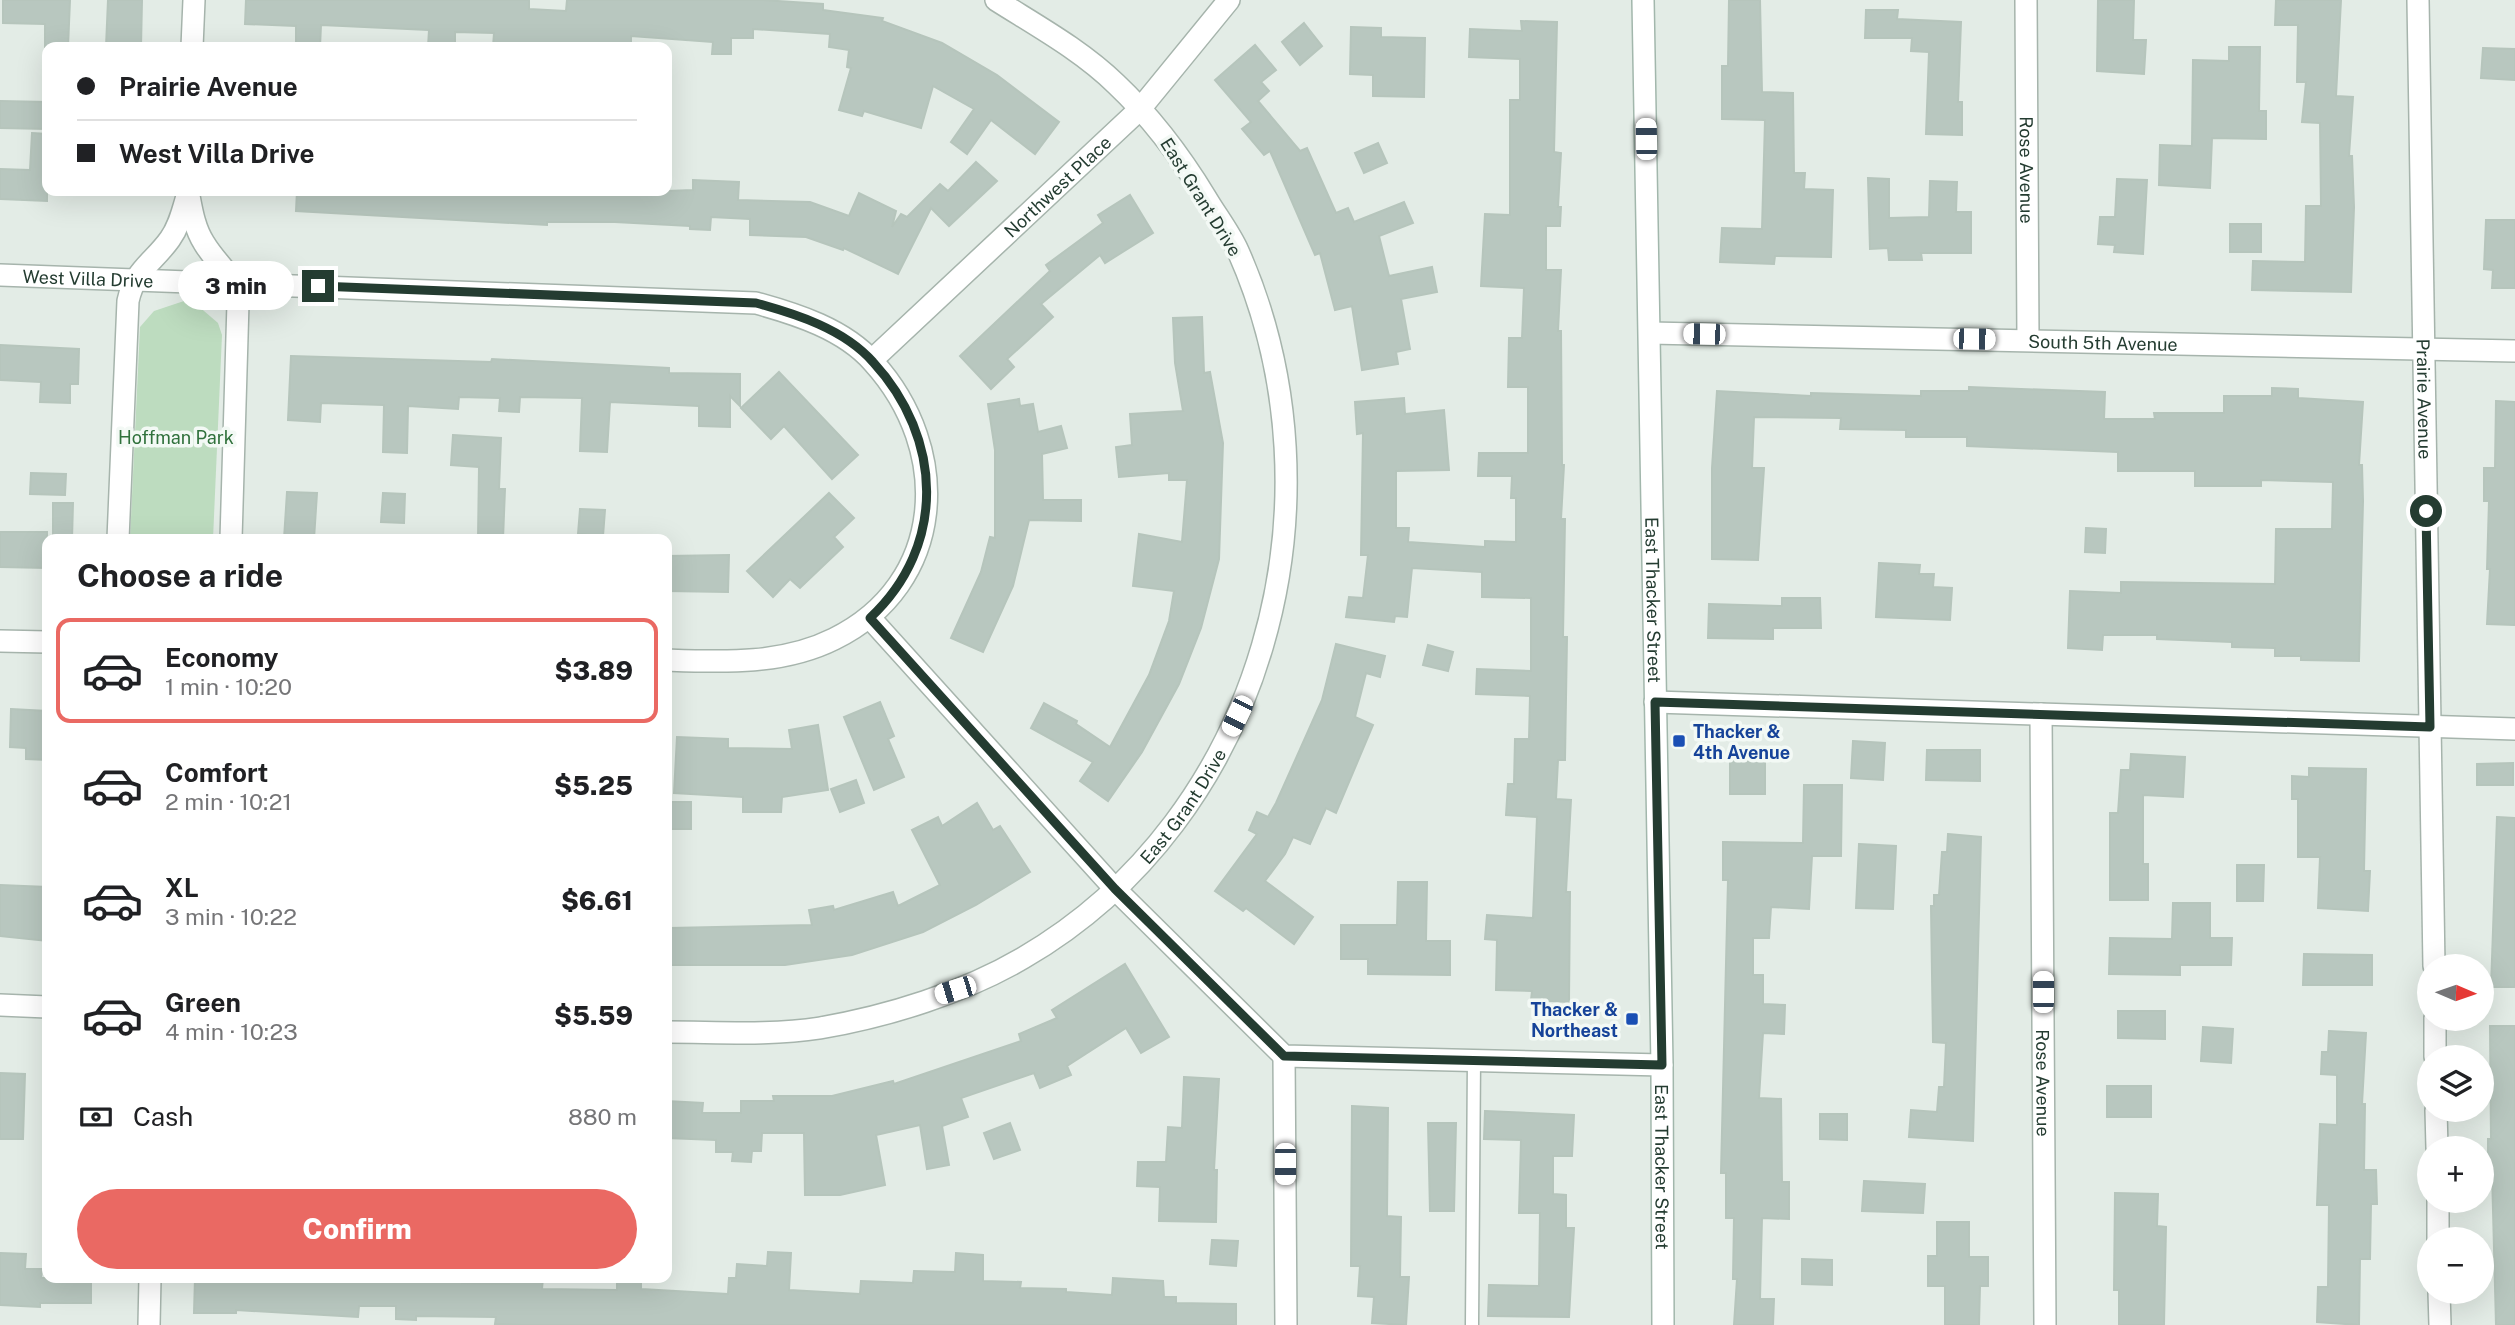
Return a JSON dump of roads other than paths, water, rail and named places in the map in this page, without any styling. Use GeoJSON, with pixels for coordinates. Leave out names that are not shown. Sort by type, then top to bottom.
{"type":"FeatureCollection","features":[{"type":"Feature","properties":{"kind":"street"},"geometry":{"type":"LineString","coordinates":[[192,42],[194,0]]}},
{"type":"Feature","properties":{"kind":"street","name":"East Grant Drive"},"geometry":{"type":"LineString","coordinates":[[672,1032],[767,1032],[818,1028],[875,1016],[932,998],[1023,958],[1115,889],[1166,831],[1215,762],[1248,694],[1268,633],[1279,577],[1286,501],[1284,431],[1275,365],[1258,304],[1237,248],[1199,188],[1140,109],[1114,82],[1080,54],[996,0]]}},
{"type":"Feature","properties":{"kind":"street","name":"Northwest Place"},"geometry":{"type":"LineString","coordinates":[[872,360],[1140,109],[1228,0]]}},
{"type":"Feature","properties":{"kind":"street","name":"East Thacker Street"},"geometry":{"type":"LineString","coordinates":[[1643,0],[1662,1065],[1663,1325]]}},
{"type":"Feature","properties":{"kind":"street","name":"Rose Avenue"},"geometry":{"type":"LineString","coordinates":[[2026,0],[2028,340]]}},
{"type":"Feature","properties":{"kind":"street","name":"Prairie Avenue"},"geometry":{"type":"LineString","coordinates":[[2418,0],[2434,954]]}},
{"type":"Feature","properties":{"kind":"street"},"geometry":{"type":"LineString","coordinates":[[118,534],[128,301],[132,281],[169,240],[178,224],[187,196]]}},
{"type":"Feature","properties":{"kind":"street"},"geometry":{"type":"LineString","coordinates":[[189,196],[195,225],[203,243],[236,283],[238,344],[231,534]]}},
{"type":"Feature","properties":{"kind":"street","name":"West Villa Drive"},"geometry":{"type":"LineString","coordinates":[[0,275],[756,303],[798,314],[835,334],[872,360],[904,403],[921,446],[929,494],[922,539],[910,568],[892,597],[870,618],[833,640],[770,659],[732,662],[672,660]]}},
{"type":"Feature","properties":{"kind":"street","name":"South 5th Avenue"},"geometry":{"type":"LineString","coordinates":[[1650,333],[2515,351]]}},
{"type":"Feature","properties":{"kind":"street"},"geometry":{"type":"LineString","coordinates":[[870,618],[1115,889],[1284,1056],[1662,1065]]}},
{"type":"Feature","properties":{"kind":"street"},"geometry":{"type":"LineString","coordinates":[[0,640],[42,642]]}},
{"type":"Feature","properties":{"kind":"street"},"geometry":{"type":"LineString","coordinates":[[1655,702],[2515,730]]}},
{"type":"Feature","properties":{"kind":"street","name":"Rose Avenue"},"geometry":{"type":"LineString","coordinates":[[2041,714],[2045,1325]]}},
{"type":"Feature","properties":{"kind":"street"},"geometry":{"type":"LineString","coordinates":[[0,1005],[42,1007]]}},
{"type":"Feature","properties":{"kind":"street"},"geometry":{"type":"LineString","coordinates":[[1284,1056],[1286,1325]]}},
{"type":"Feature","properties":{"kind":"street"},"geometry":{"type":"LineString","coordinates":[[149,1325],[150,1283]]}},
{"type":"Feature","properties":{"kind":"street"},"geometry":{"type":"LineString","coordinates":[[2439,1304],[2440,1325]]}},
{"type":"Feature","properties":{"kind":"lane"},"geometry":{"type":"LineString","coordinates":[[1472,1325],[1474,1059]]}},
{"type":"Feature","properties":{"kind":"place","name":"Thacker & 4th Avenue"},"geometry":{"type":"Point","coordinates":[1679,741]}},
{"type":"Feature","properties":{"kind":"place","name":"Thacker & Northeast"},"geometry":{"type":"Point","coordinates":[1632,1019]}},
{"type":"Feature","properties":{"kind":"park label","name":"Hoffman Park"},"geometry":{"type":"Point","coordinates":[176,437]}}]}
